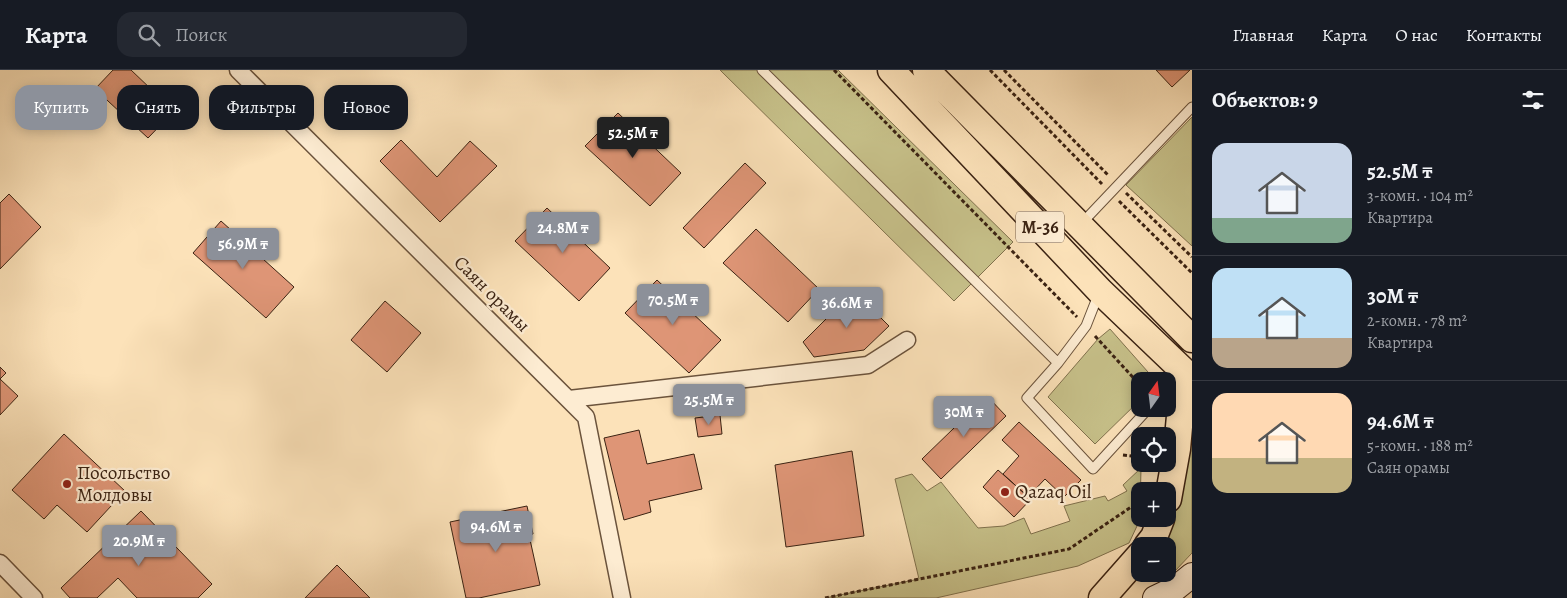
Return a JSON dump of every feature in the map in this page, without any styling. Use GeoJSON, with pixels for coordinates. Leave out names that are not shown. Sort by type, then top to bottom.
{"type":"FeatureCollection","features":[{"type":"Feature","properties":{"kind":"main road","name":"M-36"},"geometry":{"type":"LineString","coordinates":[[892,70],[1183,378]]}},
{"type":"Feature","properties":{"kind":"main road","name":"M-36"},"geometry":{"type":"LineString","coordinates":[[926,70],[1192,339]]}},
{"type":"Feature","properties":{"kind":"main road"},"geometry":{"type":"LineString","coordinates":[[1171,482],[1177,449],[1183,378]]}},
{"type":"Feature","properties":{"kind":"main road"},"geometry":{"type":"LineString","coordinates":[[1102,598],[1131,564]]}},
{"type":"Feature","properties":{"kind":"main road"},"geometry":{"type":"LineString","coordinates":[[1155,598],[1176,588],[1192,575]]}},
{"type":"Feature","properties":{"kind":"street","name":"Саян орамы"},"geometry":{"type":"LineString","coordinates":[[238,70],[586,417],[622,598]]}},
{"type":"Feature","properties":{"kind":"street"},"geometry":{"type":"LineString","coordinates":[[569,399],[868,365],[907,340]]}},
{"type":"Feature","properties":{"kind":"street"},"geometry":{"type":"LineString","coordinates":[[0,562],[34,598]]}},
{"type":"Feature","properties":{"kind":"lane"},"geometry":{"type":"LineString","coordinates":[[762,70],[1058,363]]}},
{"type":"Feature","properties":{"kind":"lane"},"geometry":{"type":"LineString","coordinates":[[1079,225],[1192,107]]}},
{"type":"Feature","properties":{"kind":"lane"},"geometry":{"type":"LineString","coordinates":[[1100,291],[1086,326],[1058,363],[1027,398],[1093,469],[1140,418]]}},
{"type":"Feature","properties":{"kind":"path"},"geometry":{"type":"LineString","coordinates":[[834,70],[1086,326],[1131,375]]}},
{"type":"Feature","properties":{"kind":"path"},"geometry":{"type":"LineString","coordinates":[[990,70],[1192,273]]}},
{"type":"Feature","properties":{"kind":"path"},"geometry":{"type":"LineString","coordinates":[[1004,70],[1192,257]]}},
{"type":"Feature","properties":{"kind":"path"},"geometry":{"type":"LineString","coordinates":[[825,598],[1069,549],[1131,507]]}},
{"type":"Feature","properties":{"kind":"shaded area"},"geometry":{"type":"Polygon","coordinates":[[[720,70],[838,70],[1013,242],[954,301],[720,70]]]}},
{"type":"Feature","properties":{"kind":"shaded area"},"geometry":{"type":"Polygon","coordinates":[[[1192,117],[1192,246],[1126,185],[1192,117]]]}},
{"type":"Feature","properties":{"kind":"shaded area"},"geometry":{"type":"Polygon","coordinates":[[[1110,329],[1148,372],[1131,372],[1131,409],[1095,444],[1048,397],[1098,339],[1110,329]]]}},
{"type":"Feature","properties":{"kind":"shaded area"},"geometry":{"type":"Polygon","coordinates":[[[1192,405],[1192,553],[1176,570],[1176,537],[1164,537],[1167,527],[1176,527],[1176,500],[1188,464],[1192,405]]]}},
{"type":"Feature","properties":{"kind":"shaded area"},"geometry":{"type":"Polygon","coordinates":[[[1137,472],[1141,472],[1141,482],[1131,482],[1131,527],[1137,527],[1129,543],[1078,566],[936,598],[825,598],[919,579],[895,479],[912,474],[927,491],[941,482],[978,528],[1004,526],[1024,518],[1031,534],[1070,521],[1064,506],[1105,496],[1108,501],[1127,491],[1123,485],[1137,472]]]}},
{"type":"Feature","properties":{"kind":"building"},"geometry":{"type":"Polygon","coordinates":[[[113,70],[131,70],[147,85],[117,85],[117,109],[107,100],[107,85],[99,85],[113,70]]]}},
{"type":"Feature","properties":{"kind":"building"},"geometry":{"type":"Polygon","coordinates":[[[1156,70],[1190,70],[1172,87],[1156,70]]]}},
{"type":"Feature","properties":{"kind":"building"},"geometry":{"type":"Polygon","coordinates":[[[618,113],[681,173],[650,206],[585,146],[618,113]]]}},
{"type":"Feature","properties":{"kind":"building"},"geometry":{"type":"Polygon","coordinates":[[[139,130],[156,130],[148,138],[139,130]]]}},
{"type":"Feature","properties":{"kind":"building"},"geometry":{"type":"Polygon","coordinates":[[[401,140],[437,177],[470,141],[497,166],[440,222],[380,161],[401,140]]]}},
{"type":"Feature","properties":{"kind":"building"},"geometry":{"type":"Polygon","coordinates":[[[745,163],[766,183],[704,248],[683,228],[745,163]]]}},
{"type":"Feature","properties":{"kind":"building"},"geometry":{"type":"Polygon","coordinates":[[[9,194],[41,227],[0,269],[0,203],[9,194]]]}},
{"type":"Feature","properties":{"kind":"building"},"geometry":{"type":"Polygon","coordinates":[[[547,208],[610,268],[579,301],[515,241],[547,208]]]}},
{"type":"Feature","properties":{"kind":"building"},"geometry":{"type":"Polygon","coordinates":[[[221,221],[294,287],[266,318],[193,253],[221,221]]]}},
{"type":"Feature","properties":{"kind":"building"},"geometry":{"type":"Polygon","coordinates":[[[756,229],[819,289],[788,322],[723,263],[756,229]]]}},
{"type":"Feature","properties":{"kind":"building"},"geometry":{"type":"Polygon","coordinates":[[[657,280],[721,340],[689,373],[625,313],[657,280]]]}},
{"type":"Feature","properties":{"kind":"building"},"geometry":{"type":"Polygon","coordinates":[[[854,291],[889,326],[864,350],[814,357],[803,342],[854,291]]]}},
{"type":"Feature","properties":{"kind":"building"},"geometry":{"type":"Polygon","coordinates":[[[385,301],[421,333],[387,372],[351,340],[385,301]]]}},
{"type":"Feature","properties":{"kind":"building"},"geometry":{"type":"Polygon","coordinates":[[[0,367],[6,373],[0,379],[0,367]]]}},
{"type":"Feature","properties":{"kind":"building"},"geometry":{"type":"Polygon","coordinates":[[[0,379],[18,396],[0,415],[0,379]]]}},
{"type":"Feature","properties":{"kind":"building"},"geometry":{"type":"Polygon","coordinates":[[[987,396],[1006,416],[941,479],[922,459],[987,396]]]}},
{"type":"Feature","properties":{"kind":"building"},"geometry":{"type":"Polygon","coordinates":[[[720,415],[722,434],[698,437],[695,418],[720,415]]]}},
{"type":"Feature","properties":{"kind":"building"},"geometry":{"type":"Polygon","coordinates":[[[1019,422],[1081,480],[1064,497],[1045,479],[1028,497],[1003,474],[1019,456],[1002,440],[1019,422]]]}},
{"type":"Feature","properties":{"kind":"building"},"geometry":{"type":"Polygon","coordinates":[[[639,430],[647,464],[694,454],[702,489],[649,501],[651,512],[624,520],[604,438],[639,430]]]}},
{"type":"Feature","properties":{"kind":"building","name":"Посольство Молдовы"},"geometry":{"type":"Polygon","coordinates":[[[64,434],[125,491],[87,532],[57,505],[44,519],[12,490],[64,434]]]}},
{"type":"Feature","properties":{"kind":"building"},"geometry":{"type":"Polygon","coordinates":[[[852,451],[864,536],[786,547],[775,465],[852,451]]]}},
{"type":"Feature","properties":{"kind":"building","name":"Qazaq Oil"},"geometry":{"type":"Polygon","coordinates":[[[998,470],[1031,499],[1014,517],[983,487],[998,470]]]}},
{"type":"Feature","properties":{"kind":"building"},"geometry":{"type":"Polygon","coordinates":[[[527,506],[533,534],[529,535],[540,585],[479,598],[466,598],[450,522],[527,506]]]}},
{"type":"Feature","properties":{"kind":"building"},"geometry":{"type":"Polygon","coordinates":[[[141,511],[212,584],[198,598],[137,598],[118,578],[97,598],[70,598],[61,588],[141,511]]]}},
{"type":"Feature","properties":{"kind":"building"},"geometry":{"type":"Polygon","coordinates":[[[337,565],[370,598],[305,598],[337,565]]]}},
{"type":"Feature","properties":{"kind":"place","name":"Посольство Молдовы"},"geometry":{"type":"Point","coordinates":[67,484]}},
{"type":"Feature","properties":{"kind":"place","name":"Qazaq Oil"},"geometry":{"type":"Point","coordinates":[1005,492]}}]}
